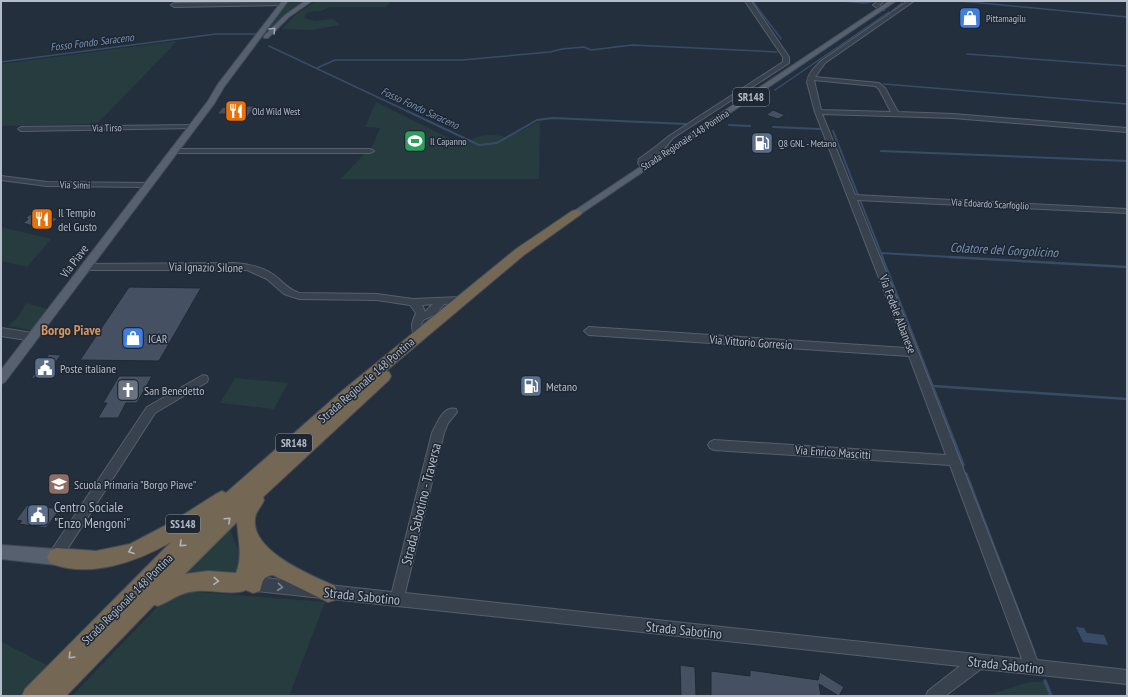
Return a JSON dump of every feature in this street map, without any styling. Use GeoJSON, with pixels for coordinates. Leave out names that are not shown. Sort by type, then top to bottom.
{"type":"FeatureCollection","features":[{"type":"Feature","properties":{"kind":"highway","name":"Strada Regionale 148 Pontina"},"geometry":{"type":"LineString","coordinates":[[32,696],[173,552],[347,395],[460,300],[520,252],[576,213]]}},
{"type":"Feature","properties":{"kind":"highway","name":"Strada Regionale 148 Pontina"},"geometry":{"type":"LineString","coordinates":[[52,696],[191,555],[360,397],[526,254],[576,213]]}},
{"type":"Feature","properties":{"kind":"highway","name":"SS148"},"geometry":{"type":"LineString","coordinates":[[56,557],[96,560],[115,556],[146,544],[176,529],[230,493],[291,445]]}},
{"type":"Feature","properties":{"kind":"highway"},"geometry":{"type":"LineString","coordinates":[[247,583],[249,563],[248,538],[245,527],[246,518],[248,512],[278,473]]}},
{"type":"Feature","properties":{"kind":"highway"},"geometry":{"type":"LineString","coordinates":[[248,538],[257,548],[289,574],[328,593]]}},
{"type":"Feature","properties":{"kind":"highway"},"geometry":{"type":"LineString","coordinates":[[82,665],[121,633],[161,594],[173,586],[194,580],[247,583],[257,571],[270,565],[278,566]]}},
{"type":"Feature","properties":{"kind":"main road","name":"Via Piave"},"geometry":{"type":"LineString","coordinates":[[211,102],[227,86],[271,32],[291,14],[309,1]]}},
{"type":"Feature","properties":{"kind":"main road","name":"Strada Regionale 148 Pontina"},"geometry":{"type":"LineString","coordinates":[[576,213],[645,166],[700,132],[881,5],[893,1]]}},
{"type":"Feature","properties":{"kind":"main road","name":"Via Piave"},"geometry":{"type":"LineString","coordinates":[[1,379],[193,127],[225,80],[284,3]]}},
{"type":"Feature","properties":{"kind":"main road"},"geometry":{"type":"LineString","coordinates":[[1,552],[56,557]]}},
{"type":"Feature","properties":{"kind":"street"},"geometry":{"type":"LineString","coordinates":[[645,166],[642,164],[642,161],[661,147],[671,137],[786,63],[786,57],[748,1]]}},
{"type":"Feature","properties":{"kind":"street"},"geometry":{"type":"LineString","coordinates":[[895,114],[882,88],[877,84],[810,78],[814,71],[825,60],[910,1]]}},
{"type":"Feature","properties":{"kind":"street"},"geometry":{"type":"LineString","coordinates":[[174,5],[284,3]]}},
{"type":"Feature","properties":{"kind":"street","name":"Via Fedele Albanese"},"geometry":{"type":"LineString","coordinates":[[810,78],[811,88],[818,112],[853,197],[913,352],[1033,668]]}},
{"type":"Feature","properties":{"kind":"street"},"geometry":{"type":"LineString","coordinates":[[818,112],[980,118],[1127,130]]}},
{"type":"Feature","properties":{"kind":"street","name":"Via Tirso"},"geometry":{"type":"LineString","coordinates":[[21,129],[193,127]]}},
{"type":"Feature","properties":{"kind":"street"},"geometry":{"type":"LineString","coordinates":[[174,151],[370,151]]}},
{"type":"Feature","properties":{"kind":"street","name":"Via Sinni"},"geometry":{"type":"LineString","coordinates":[[1,178],[47,184],[149,185]]}},
{"type":"Feature","properties":{"kind":"street","name":"Via Edoardo Scarfoglio"},"geometry":{"type":"LineString","coordinates":[[853,197],[1127,211]]}},
{"type":"Feature","properties":{"kind":"street","name":"Via Ignazio Silone"},"geometry":{"type":"LineString","coordinates":[[86,267],[248,267],[262,272],[287,292],[296,295],[377,297],[413,302],[460,300]]}},
{"type":"Feature","properties":{"kind":"street"},"geometry":{"type":"LineString","coordinates":[[419,318],[428,315],[434,310],[439,304],[438,301]]}},
{"type":"Feature","properties":{"kind":"street"},"geometry":{"type":"LineString","coordinates":[[413,302],[421,313],[416,325],[418,335]]}},
{"type":"Feature","properties":{"kind":"street","name":"Via Vittorio Gorresio"},"geometry":{"type":"LineString","coordinates":[[589,331],[913,352]]}},
{"type":"Feature","properties":{"kind":"street"},"geometry":{"type":"LineString","coordinates":[[1,332],[33,337]]}},
{"type":"Feature","properties":{"kind":"street"},"geometry":{"type":"LineString","coordinates":[[1,559],[41,562],[48,561],[56,557],[151,410],[203,379]]}},
{"type":"Feature","properties":{"kind":"street","name":"Strada Sabotino - Traversa"},"geometry":{"type":"LineString","coordinates":[[397,600],[438,433],[444,420],[452,412]]}},
{"type":"Feature","properties":{"kind":"street","name":"Via Enrico Mascitti"},"geometry":{"type":"LineString","coordinates":[[714,444],[953,460]]}},
{"type":"Feature","properties":{"kind":"street","name":"Strada Sabotino"},"geometry":{"type":"LineString","coordinates":[[247,583],[328,593],[1127,677]]}},
{"type":"Feature","properties":{"kind":"street"},"geometry":{"type":"LineString","coordinates":[[933,696],[978,662]]}},
{"type":"Feature","properties":{"kind":"green space"},"geometry":{"type":"Polygon","coordinates":[[[288,1],[306,1],[276,23],[268,31],[238,69],[288,1]]]}},
{"type":"Feature","properties":{"kind":"green space"},"geometry":{"type":"Polygon","coordinates":[[[316,1],[391,1],[386,7],[330,7],[321,11],[308,12],[304,18],[316,21],[333,19],[340,25],[312,30],[282,29],[294,16],[316,1]]]}},
{"type":"Feature","properties":{"kind":"green space"},"geometry":{"type":"Polygon","coordinates":[[[177,41],[97,124],[1,126],[1,64],[177,41]]]}},
{"type":"Feature","properties":{"kind":"green space","name":"Il Capanno"},"geometry":{"type":"Polygon","coordinates":[[[376,102],[461,144],[484,135],[495,135],[507,138],[540,121],[539,179],[341,179],[365,153],[369,153],[380,128],[365,127],[376,102]]]}},
{"type":"Feature","properties":{"kind":"green space"},"geometry":{"type":"Polygon","coordinates":[[[1,227],[51,239],[27,267],[1,261],[1,227]]]}},
{"type":"Feature","properties":{"kind":"green space"},"geometry":{"type":"Polygon","coordinates":[[[26,303],[48,309],[31,330],[8,326],[18,317],[26,303]]]}},
{"type":"Feature","properties":{"kind":"green space"},"geometry":{"type":"Polygon","coordinates":[[[235,378],[288,383],[274,409],[220,403],[235,378]]]}},
{"type":"Feature","properties":{"kind":"green space"},"geometry":{"type":"Polygon","coordinates":[[[230,526],[239,557],[239,563],[232,579],[180,576],[230,526]]]}},
{"type":"Feature","properties":{"kind":"green space"},"geometry":{"type":"Polygon","coordinates":[[[185,591],[325,602],[289,696],[72,696],[159,605],[185,591]]]}},
{"type":"Feature","properties":{"kind":"green space"},"geometry":{"type":"Polygon","coordinates":[[[2,642],[52,668],[26,696],[1,696],[2,642]]]}},
{"type":"Feature","properties":{"kind":"green space"},"geometry":{"type":"Polygon","coordinates":[[[1029,682],[1044,682],[1049,696],[986,696],[1029,682]]]}},
{"type":"Feature","properties":{"kind":"water"},"geometry":{"type":"Polygon","coordinates":[[[1076,627],[1084,628],[1087,633],[1104,635],[1108,645],[1083,642],[1076,627]]]}},
{"type":"Feature","properties":{"kind":"building","name":"Old Wild West"},"geometry":{"type":"Polygon","coordinates":[[[255,106],[247,117],[231,117],[232,114],[217,114],[223,107],[255,106]]]}},
{"type":"Feature","properties":{"kind":"building"},"geometry":{"type":"Polygon","coordinates":[[[773,110],[785,115],[778,119],[766,115],[773,110]]]}},
{"type":"Feature","properties":{"kind":"building","name":"Il Tempio del Gusto"},"geometry":{"type":"Polygon","coordinates":[[[36,211],[58,219],[47,226],[39,223],[33,226],[23,223],[28,219],[25,218],[36,211]]]}},
{"type":"Feature","properties":{"kind":"building","name":"ICAR"},"geometry":{"type":"Polygon","coordinates":[[[129,287],[201,288],[159,361],[80,360],[129,287]]]}},
{"type":"Feature","properties":{"kind":"building","name":"Poste italiane"},"geometry":{"type":"Polygon","coordinates":[[[49,354],[61,355],[44,378],[31,378],[49,354]]]}},
{"type":"Feature","properties":{"kind":"building","name":"San Benedetto"},"geometry":{"type":"Polygon","coordinates":[[[119,376],[152,376],[137,403],[126,403],[118,418],[98,418],[107,403],[103,403],[119,376]]]}},
{"type":"Feature","properties":{"kind":"building","name":"Centro Sociale \"Enzo Mengoni\""},"geometry":{"type":"Polygon","coordinates":[[[27,505],[60,509],[46,528],[19,524],[22,521],[16,520],[27,505]]]}},
{"type":"Feature","properties":{"kind":"building"},"geometry":{"type":"Polygon","coordinates":[[[680,665],[695,667],[696,696],[681,696],[680,665]]]}},
{"type":"Feature","properties":{"kind":"building"},"geometry":{"type":"Polygon","coordinates":[[[750,670],[818,680],[820,672],[844,687],[839,696],[819,684],[821,696],[711,696],[711,671],[750,676],[750,670]]]}},
{"type":"Feature","properties":{"kind":"waterway"},"geometry":{"type":"LineString","coordinates":[[753,1],[781,39]]}},
{"type":"Feature","properties":{"kind":"waterway"},"geometry":{"type":"LineString","coordinates":[[842,1],[865,3],[876,1]]}},
{"type":"Feature","properties":{"kind":"waterway"},"geometry":{"type":"LineString","coordinates":[[960,1],[1127,17]]}},
{"type":"Feature","properties":{"kind":"waterway"},"geometry":{"type":"LineString","coordinates":[[892,11],[902,3]]}},
{"type":"Feature","properties":{"kind":"waterway"},"geometry":{"type":"LineString","coordinates":[[775,90],[889,12]]}},
{"type":"Feature","properties":{"kind":"waterway","name":"Fosso Fondo Saraceno"},"geometry":{"type":"LineString","coordinates":[[1,62],[216,34],[256,34]]}},
{"type":"Feature","properties":{"kind":"waterway"},"geometry":{"type":"LineString","coordinates":[[317,68],[335,60],[462,60],[550,52],[562,49],[584,47],[591,50],[632,45],[777,52]]}},
{"type":"Feature","properties":{"kind":"waterway","name":"Fosso Fondo Saraceno"},"geometry":{"type":"LineString","coordinates":[[269,46],[409,112]]}},
{"type":"Feature","properties":{"kind":"waterway"},"geometry":{"type":"LineString","coordinates":[[967,54],[1127,66]]}},
{"type":"Feature","properties":{"kind":"waterway"},"geometry":{"type":"LineString","coordinates":[[884,84],[1127,104]]}},
{"type":"Feature","properties":{"kind":"waterway","name":"Fosso Fondo Saraceno"},"geometry":{"type":"LineString","coordinates":[[407,111],[479,145],[497,143],[537,120],[553,118],[686,124]]}},
{"type":"Feature","properties":{"kind":"waterway","name":"Fosso Fondo Saraceno"},"geometry":{"type":"LineString","coordinates":[[729,125],[750,126]]}},
{"type":"Feature","properties":{"kind":"waterway","name":"Fosso Fondo Saraceno"},"geometry":{"type":"LineString","coordinates":[[773,127],[820,129]]}},
{"type":"Feature","properties":{"kind":"waterway"},"geometry":{"type":"LineString","coordinates":[[833,131],[858,195]]}},
{"type":"Feature","properties":{"kind":"waterway"},"geometry":{"type":"LineString","coordinates":[[881,151],[1127,161]]}},
{"type":"Feature","properties":{"kind":"waterway"},"geometry":{"type":"LineString","coordinates":[[860,200],[881,253]]}},
{"type":"Feature","properties":{"kind":"waterway","name":"Colatore del Gorgolicino"},"geometry":{"type":"LineString","coordinates":[[881,253],[968,258]]}},
{"type":"Feature","properties":{"kind":"waterway","name":"Colatore del Gorgolicino"},"geometry":{"type":"LineString","coordinates":[[881,253],[883,258]]}},
{"type":"Feature","properties":{"kind":"waterway"},"geometry":{"type":"LineString","coordinates":[[882,257],[957,448]]}},
{"type":"Feature","properties":{"kind":"waterway","name":"Colatore del Gorgolicino"},"geometry":{"type":"LineString","coordinates":[[950,257],[1127,267]]}},
{"type":"Feature","properties":{"kind":"waterway"},"geometry":{"type":"LineString","coordinates":[[933,386],[1127,399]]}},
{"type":"Feature","properties":{"kind":"waterway"},"geometry":{"type":"LineString","coordinates":[[956,447],[963,465]]}},
{"type":"Feature","properties":{"kind":"waterway"},"geometry":{"type":"LineString","coordinates":[[966,474],[1034,653]]}},
{"type":"Feature","properties":{"kind":"waterway"},"geometry":{"type":"LineString","coordinates":[[1045,681],[1051,696]]}},
{"type":"Feature","properties":{"kind":"place","name":"Pittamagilu"},"geometry":{"type":"Point","coordinates":[970,18]}},
{"type":"Feature","properties":{"kind":"place","name":"Old Wild West"},"geometry":{"type":"Point","coordinates":[236,111]}},
{"type":"Feature","properties":{"kind":"place","name":"Il Capanno"},"geometry":{"type":"Point","coordinates":[415,141]}},
{"type":"Feature","properties":{"kind":"place","name":"Q8 GNL - Metano"},"geometry":{"type":"Point","coordinates":[762,143]}},
{"type":"Feature","properties":{"kind":"place","name":"Il Tempio del Gusto"},"geometry":{"type":"Point","coordinates":[42,219]}},
{"type":"Feature","properties":{"kind":"place","name":"ICAR"},"geometry":{"type":"Point","coordinates":[133,338]}},
{"type":"Feature","properties":{"kind":"place","name":"Poste italiane"},"geometry":{"type":"Point","coordinates":[45,368]}},
{"type":"Feature","properties":{"kind":"place","name":"Metano"},"geometry":{"type":"Point","coordinates":[531,386]}},
{"type":"Feature","properties":{"kind":"place","name":"San Benedetto"},"geometry":{"type":"Point","coordinates":[128,390]}},
{"type":"Feature","properties":{"kind":"place","name":"Scuola Primaria \"Borgo Piave\""},"geometry":{"type":"Point","coordinates":[59,484]}},
{"type":"Feature","properties":{"kind":"place","name":"Centro Sociale \"Enzo Mengoni\""},"geometry":{"type":"Point","coordinates":[38,515]}},
{"type":"Feature","properties":{"kind":"district","name":"Borgo Piave"},"geometry":{"type":"Point","coordinates":[71,330]}}]}
